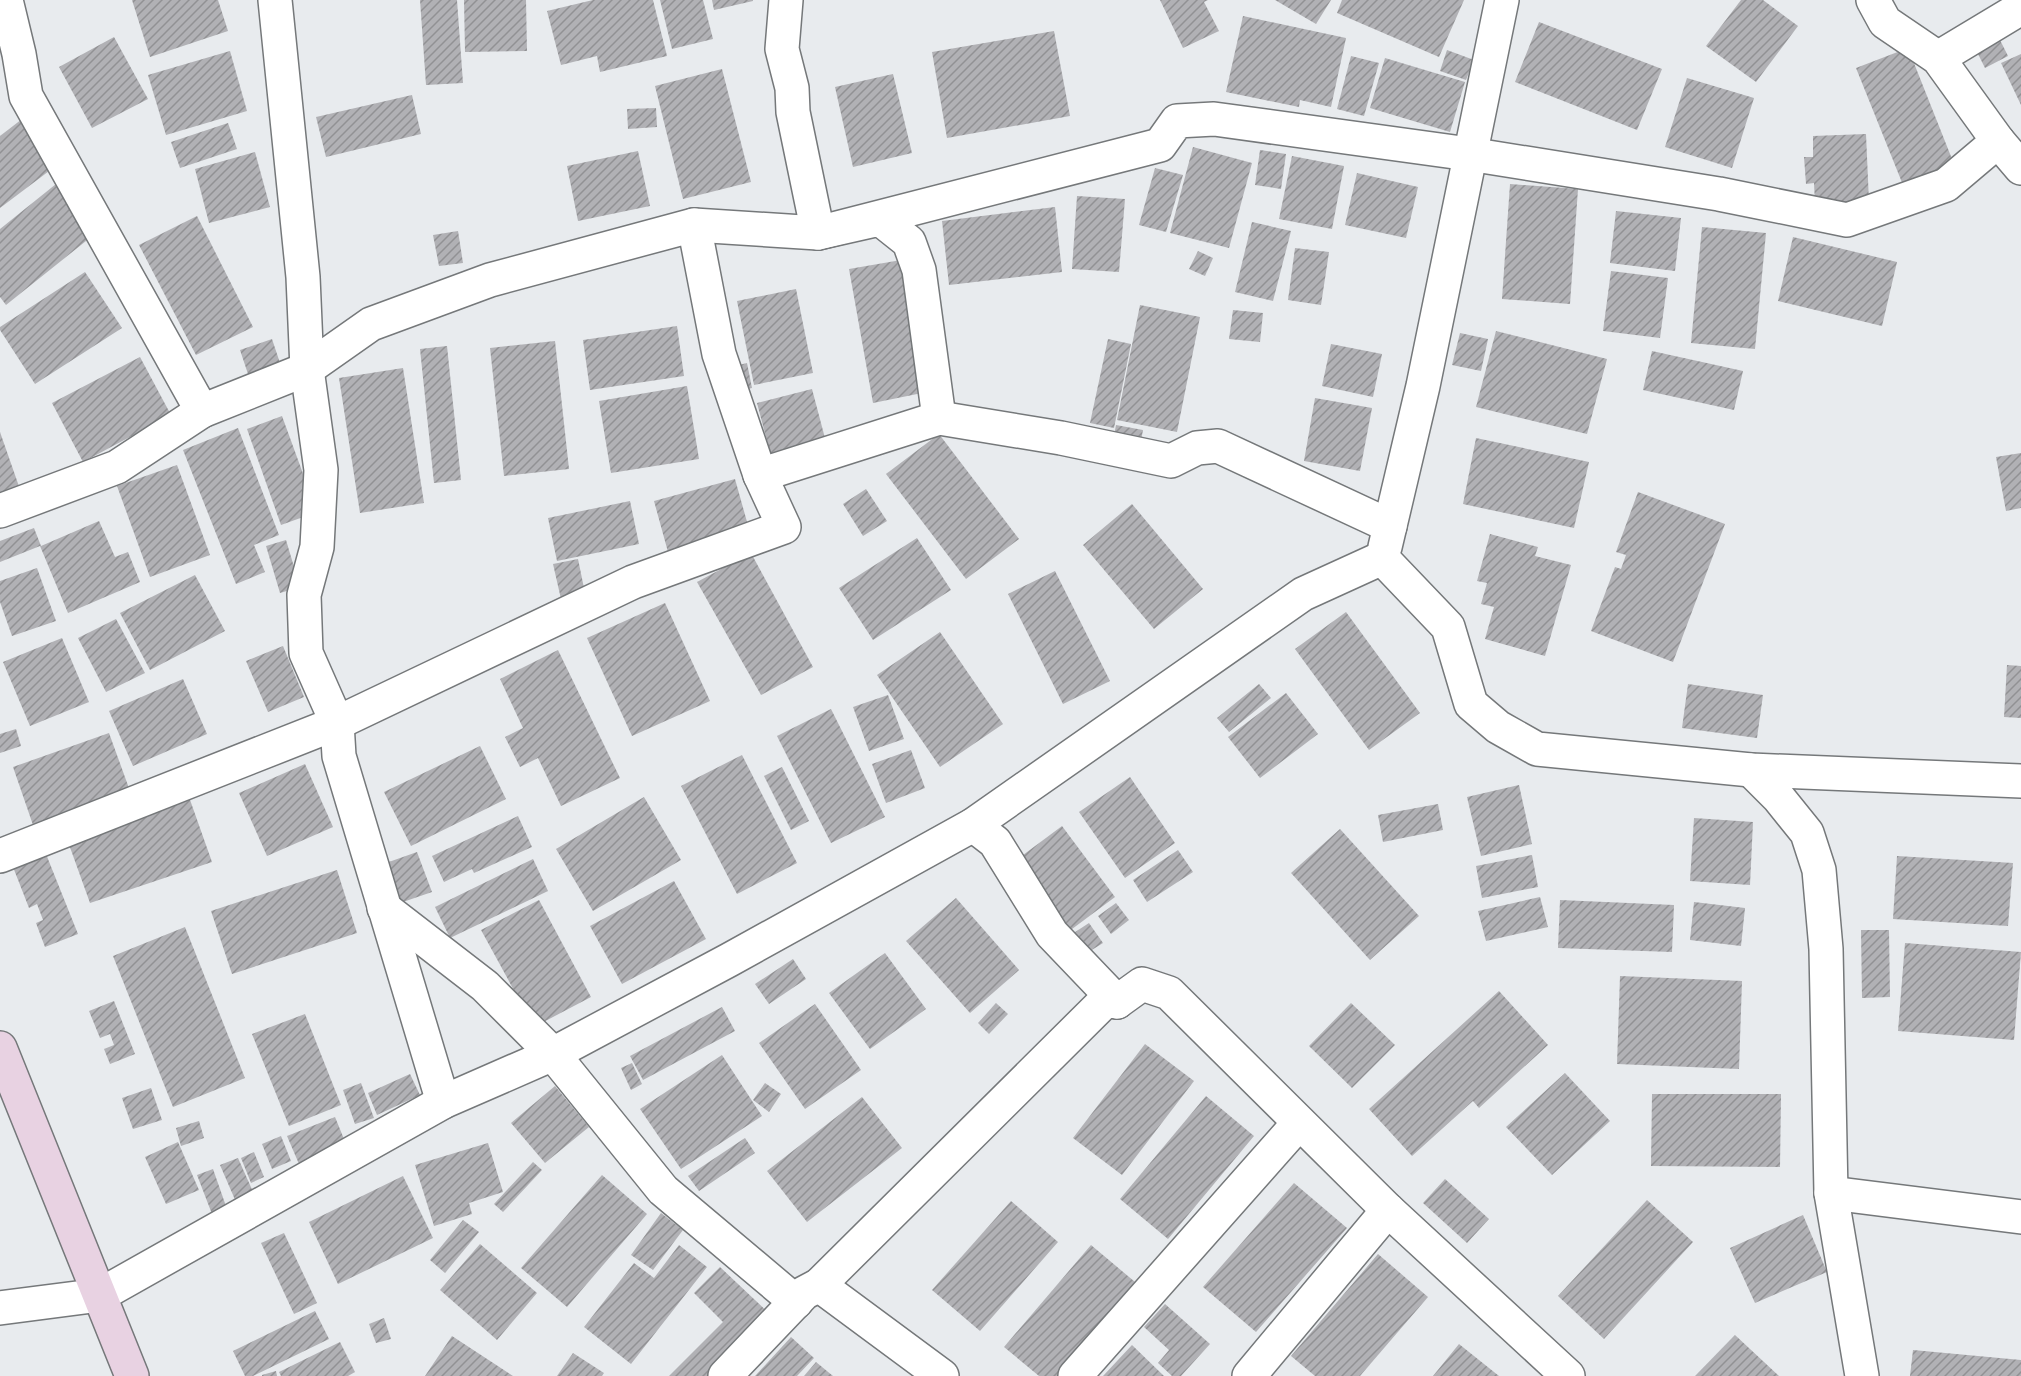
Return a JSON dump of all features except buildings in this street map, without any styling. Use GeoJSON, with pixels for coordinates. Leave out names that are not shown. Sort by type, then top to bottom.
{"type":"FeatureCollection","features":[{"type":"Feature","properties":{"kind":"main road"},"geometry":{"type":"LineString","coordinates":[[2,1059],[132,1376]]}},
{"type":"Feature","properties":{"kind":"street"},"geometry":{"type":"LineString","coordinates":[[6,0],[26,96],[202,411]]}},
{"type":"Feature","properties":{"kind":"street"},"geometry":{"type":"LineString","coordinates":[[275,0],[303,277],[307,369],[321,470],[317,547],[304,595],[306,653],[337,723],[339,756],[443,1102]]}},
{"type":"Feature","properties":{"kind":"street"},"geometry":{"type":"LineString","coordinates":[[786,0],[782,50],[792,88],[793,112],[818,233]]}},
{"type":"Feature","properties":{"kind":"street"},"geometry":{"type":"LineString","coordinates":[[1382,558],[1423,386],[1502,0]]}},
{"type":"Feature","properties":{"kind":"street"},"geometry":{"type":"LineString","coordinates":[[1873,0],[1885,22],[1938,58],[1998,141],[2021,168]]}},
{"type":"Feature","properties":{"kind":"street"},"geometry":{"type":"LineString","coordinates":[[1938,58],[2021,8]]}},
{"type":"Feature","properties":{"kind":"street"},"geometry":{"type":"LineString","coordinates":[[818,233],[1160,145],[1177,121],[1214,119],[1469,154],[1719,194],[1847,220],[1946,185],[1998,141]]}},
{"type":"Feature","properties":{"kind":"street"},"geometry":{"type":"LineString","coordinates":[[0,511],[117,467],[202,411],[307,369],[371,324],[490,280],[694,225],[818,233],[880,219],[909,242],[919,270],[939,418]]}},
{"type":"Feature","properties":{"kind":"street"},"geometry":{"type":"LineString","coordinates":[[0,856],[337,723],[633,582],[784,527],[760,475],[719,354],[694,225]]}},
{"type":"Feature","properties":{"kind":"street"},"geometry":{"type":"LineString","coordinates":[[760,475],[939,418],[1061,438],[1171,461],[1197,448],[1218,446],[1390,526]]}},
{"type":"Feature","properties":{"kind":"street"},"geometry":{"type":"LineString","coordinates":[[1382,558],[1448,627],[1471,704],[1498,727],[1537,749],[1751,770],[2021,781]]}},
{"type":"Feature","properties":{"kind":"street"},"geometry":{"type":"LineString","coordinates":[[0,1308],[100,1294],[443,1102],[553,1054],[729,960],[973,825],[1303,594],[1382,558]]}},
{"type":"Feature","properties":{"kind":"street"},"geometry":{"type":"LineString","coordinates":[[1751,770],[1778,797],[1807,833],[1819,870],[1826,950],[1831,1193],[1862,1376]]}},
{"type":"Feature","properties":{"kind":"street"},"geometry":{"type":"LineString","coordinates":[[973,825],[995,842],[1052,934],[1117,1002]]}},
{"type":"Feature","properties":{"kind":"street"},"geometry":{"type":"LineString","coordinates":[[384,908],[485,986],[553,1054],[663,1190],[807,1294],[942,1376]]}},
{"type":"Feature","properties":{"kind":"street"},"geometry":{"type":"LineString","coordinates":[[725,1376],[1106,1000],[1117,1002],[1142,984],[1168,993],[1388,1210],[1568,1376]]}},
{"type":"Feature","properties":{"kind":"street"},"geometry":{"type":"LineString","coordinates":[[1076,1376],[1299,1123]]}},
{"type":"Feature","properties":{"kind":"street"},"geometry":{"type":"LineString","coordinates":[[1831,1193],[2021,1217]]}},
{"type":"Feature","properties":{"kind":"street"},"geometry":{"type":"LineString","coordinates":[[1249,1376],[1388,1210]]}}]}
